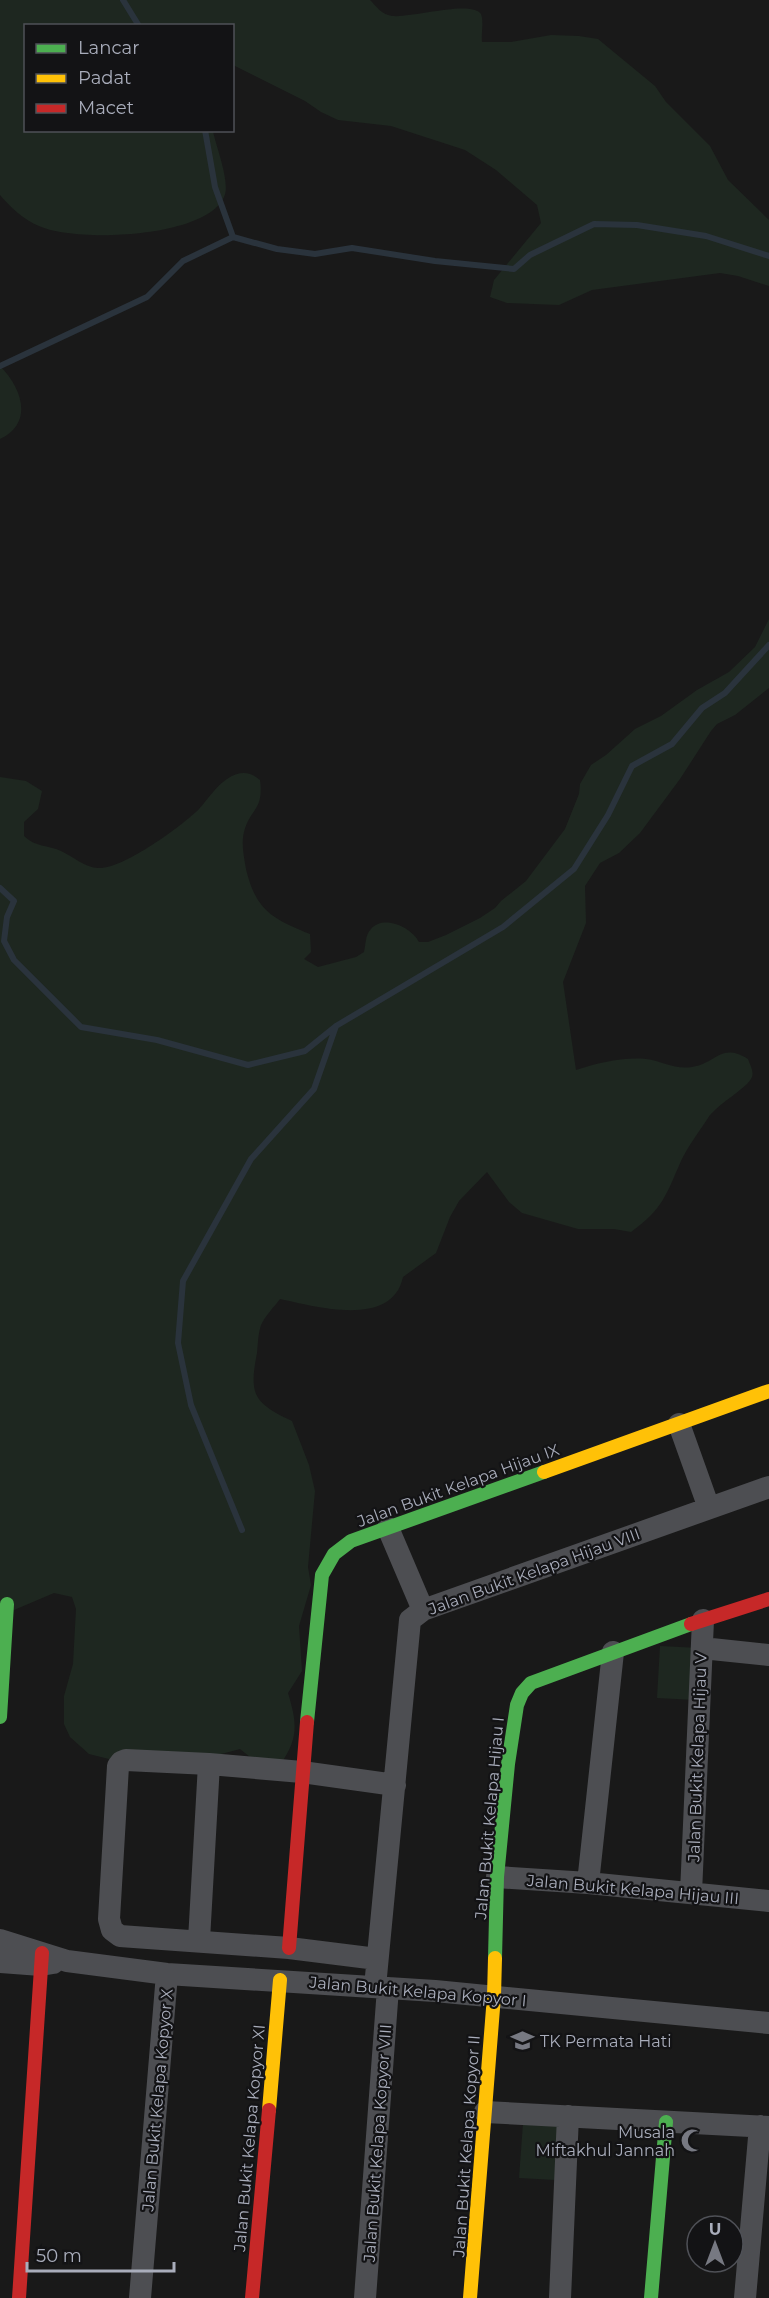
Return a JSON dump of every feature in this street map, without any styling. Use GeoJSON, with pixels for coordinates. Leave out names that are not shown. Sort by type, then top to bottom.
{"type":"FeatureCollection","features":[{"type":"Feature","properties":{"kind":"street","name":"Jalan Bukit Kelapa Hijau IX"},"geometry":{"type":"LineString","coordinates":[[289,1948],[302,1772],[322,1575],[334,1554],[351,1541],[769,1391]]}},
{"type":"Feature","properties":{"kind":"street"},"geometry":{"type":"LineString","coordinates":[[679,1424],[709,1508]]}},
{"type":"Feature","properties":{"kind":"street","name":"Jalan Bukit Kelapa Hijau VIII"},"geometry":{"type":"LineString","coordinates":[[381,1987],[377,1959],[410,1620],[423,1610],[769,1487]]}},
{"type":"Feature","properties":{"kind":"street"},"geometry":{"type":"LineString","coordinates":[[388,1528],[423,1610]]}},
{"type":"Feature","properties":{"kind":"street","name":"Jalan Bukit Kelapa Hijau I"},"geometry":{"type":"LineString","coordinates":[[494,1996],[497,1877],[508,1764],[517,1705],[522,1694],[531,1683],[703,1620],[769,1599]]}},
{"type":"Feature","properties":{"kind":"street"},"geometry":{"type":"LineString","coordinates":[[0,1717],[2,1654],[7,1604]]}},
{"type":"Feature","properties":{"kind":"street","name":"Jalan Bukit Kelapa Hijau V"},"geometry":{"type":"LineString","coordinates":[[691,1893],[703,1620]]}},
{"type":"Feature","properties":{"kind":"street"},"geometry":{"type":"LineString","coordinates":[[702,1648],[769,1655]]}},
{"type":"Feature","properties":{"kind":"street"},"geometry":{"type":"LineString","coordinates":[[588,1882],[613,1652]]}},
{"type":"Feature","properties":{"kind":"street"},"geometry":{"type":"LineString","coordinates":[[377,1959],[289,1948],[120,1936],[112,1930],[109,1919],[118,1766],[126,1760],[209,1764],[302,1772],[395,1785]]}},
{"type":"Feature","properties":{"kind":"street"},"geometry":{"type":"LineString","coordinates":[[199,1940],[209,1764]]}},
{"type":"Feature","properties":{"kind":"street","name":"Jalan Bukit Kelapa Hijau III"},"geometry":{"type":"LineString","coordinates":[[497,1877],[588,1882],[769,1901]]}},
{"type":"Feature","properties":{"kind":"street"},"geometry":{"type":"LineString","coordinates":[[0,1940],[42,1959]]}},
{"type":"Feature","properties":{"kind":"street"},"geometry":{"type":"LineString","coordinates":[[0,1962],[42,1959]]}},
{"type":"Feature","properties":{"kind":"street"},"geometry":{"type":"LineString","coordinates":[[19,2298],[42,1959]]}},
{"type":"Feature","properties":{"kind":"street","name":"Jalan Bukit Kelapa Kopyor I"},"geometry":{"type":"LineString","coordinates":[[42,1959],[167,1974],[494,1996],[769,2023]]}},
{"type":"Feature","properties":{"kind":"street","name":"Jalan Bukit Kelapa Kopyor X"},"geometry":{"type":"LineString","coordinates":[[140,2298],[167,1974]]}},
{"type":"Feature","properties":{"kind":"street","name":"Jalan Bukit Kelapa Kopyor XI"},"geometry":{"type":"LineString","coordinates":[[252,2298],[280,1980]]}},
{"type":"Feature","properties":{"kind":"street","name":"Jalan Bukit Kelapa Kopyor VIII"},"geometry":{"type":"LineString","coordinates":[[365,2298],[381,1987]]}},
{"type":"Feature","properties":{"kind":"street","name":"Jalan Bukit Kelapa Kopyor II"},"geometry":{"type":"LineString","coordinates":[[470,2298],[494,1996]]}},
{"type":"Feature","properties":{"kind":"street"},"geometry":{"type":"LineString","coordinates":[[485,2112],[765,2127],[745,2298]]}},
{"type":"Feature","properties":{"kind":"street"},"geometry":{"type":"LineString","coordinates":[[560,2298],[568,2116]]}},
{"type":"Feature","properties":{"kind":"street"},"geometry":{"type":"LineString","coordinates":[[651,2298],[666,2122]]}},
{"type":"Feature","properties":{"kind":"shaded area"},"geometry":{"type":"Polygon","coordinates":[[[0,0],[370,0],[382,12],[392,16],[454,9],[475,10],[482,17],[482,42],[511,42],[551,35],[598,39],[655,86],[666,102],[710,146],[728,180],[769,220],[769,286],[720,273],[592,290],[559,305],[507,303],[490,297],[494,280],[541,223],[537,205],[496,170],[465,150],[391,126],[338,120],[234,66],[234,24],[24,24],[24,132],[213,132],[226,191],[224,197],[212,211],[193,221],[167,229],[109,235],[81,234],[39,226],[18,213],[0,195],[0,0]]]}},
{"type":"Feature","properties":{"kind":"shaded area"},"geometry":{"type":"Polygon","coordinates":[[[0,366],[14,384],[19,395],[21,415],[11,432],[0,439],[0,366]]]}},
{"type":"Feature","properties":{"kind":"shaded area"},"geometry":{"type":"Polygon","coordinates":[[[769,619],[769,688],[735,715],[717,724],[640,833],[619,853],[600,863],[585,886],[586,923],[563,982],[576,1070],[628,1059],[646,1059],[680,1067],[692,1067],[724,1053],[731,1053],[748,1059],[752,1077],[745,1086],[708,1118],[690,1144],[662,1201],[642,1224],[631,1232],[614,1229],[578,1229],[522,1213],[509,1202],[487,1172],[459,1201],[436,1253],[403,1277],[396,1293],[384,1303],[368,1309],[350,1310],[331,1309],[280,1299],[260,1328],[254,1388],[257,1396],[269,1409],[292,1421],[309,1465],[315,1491],[308,1567],[311,1585],[299,1626],[302,1671],[288,1693],[294,1722],[291,1747],[280,1765],[259,1764],[240,1749],[203,1759],[109,1759],[89,1754],[70,1737],[64,1724],[64,1696],[73,1664],[76,1609],[72,1597],[54,1593],[0,1616],[0,777],[26,781],[42,791],[38,809],[24,822],[24,836],[33,842],[61,851],[84,864],[98,868],[122,862],[166,836],[199,809],[219,785],[231,776],[244,773],[256,777],[260,780],[260,798],[247,824],[243,841],[250,883],[255,895],[268,912],[310,934],[311,952],[304,959],[318,967],[356,957],[364,952],[371,929],[383,923],[397,925],[410,932],[419,942],[428,942],[480,918],[495,908],[526,881],[565,829],[579,794],[580,784],[591,765],[635,729],[661,716],[697,690],[729,672],[755,647],[769,619]]]}},
{"type":"Feature","properties":{"kind":"shaded area"},"geometry":{"type":"Polygon","coordinates":[[[660,1646],[699,1648],[696,1700],[657,1698],[660,1646]]]}},
{"type":"Feature","properties":{"kind":"shaded area"},"geometry":{"type":"Polygon","coordinates":[[[523,2123],[560,2126],[556,2180],[519,2178],[523,2123]]]}},
{"type":"Feature","properties":{"kind":"waterway"},"geometry":{"type":"LineString","coordinates":[[123,0],[138,24]]}},
{"type":"Feature","properties":{"kind":"waterway"},"geometry":{"type":"LineString","coordinates":[[205,132],[215,187],[233,237]]}},
{"type":"Feature","properties":{"kind":"waterway"},"geometry":{"type":"LineString","coordinates":[[0,366],[147,297],[183,261],[233,237],[277,249],[315,254],[352,248],[435,261],[514,269],[530,255],[594,224],[637,225],[706,236],[769,256]]}},
{"type":"Feature","properties":{"kind":"waterway"},"geometry":{"type":"LineString","coordinates":[[0,888],[14,901],[7,917],[4,941],[14,960],[81,1027],[157,1040],[248,1065],[305,1051],[336,1026],[503,927],[574,869],[608,815],[632,766],[672,744],[702,708],[725,693],[769,645]]}},
{"type":"Feature","properties":{"kind":"waterway"},"geometry":{"type":"LineString","coordinates":[[242,1530],[191,1405],[178,1343],[183,1281],[251,1159],[314,1089],[336,1026]]}},
{"type":"Feature","properties":{"kind":"traffic: fast"},"geometry":{"type":"LineString","coordinates":[[307,1722],[322,1575],[334,1554],[351,1541],[544,1472]]}},
{"type":"Feature","properties":{"kind":"traffic: fast"},"geometry":{"type":"LineString","coordinates":[[0,1717],[7,1604]]}},
{"type":"Feature","properties":{"kind":"traffic: fast"},"geometry":{"type":"LineString","coordinates":[[495,1958],[497,1877],[508,1764],[517,1705],[522,1693],[531,1683],[691,1624]]}},
{"type":"Feature","properties":{"kind":"traffic: fast"},"geometry":{"type":"LineString","coordinates":[[651,2298],[666,2122]]}},
{"type":"Feature","properties":{"kind":"traffic: slow"},"geometry":{"type":"LineString","coordinates":[[544,1472],[769,1391]]}},
{"type":"Feature","properties":{"kind":"traffic: slow"},"geometry":{"type":"LineString","coordinates":[[470,2298],[495,1958]]}},
{"type":"Feature","properties":{"kind":"traffic: slow"},"geometry":{"type":"LineString","coordinates":[[269,2110],[280,1980]]}},
{"type":"Feature","properties":{"kind":"traffic: jam"},"geometry":{"type":"LineString","coordinates":[[691,1624],[769,1599]]}},
{"type":"Feature","properties":{"kind":"traffic: jam"},"geometry":{"type":"LineString","coordinates":[[289,1948],[307,1722]]}},
{"type":"Feature","properties":{"kind":"traffic: jam"},"geometry":{"type":"LineString","coordinates":[[19,2298],[42,1953]]}},
{"type":"Feature","properties":{"kind":"traffic: jam"},"geometry":{"type":"LineString","coordinates":[[252,2298],[269,2110]]}},
{"type":"Feature","properties":{"kind":"place","name":"TK Permata Hati"},"geometry":{"type":"Point","coordinates":[522,2041]}},
{"type":"Feature","properties":{"kind":"place","name":"Musala Miftakhul Jannah"},"geometry":{"type":"Point","coordinates":[693,2141]}}]}
